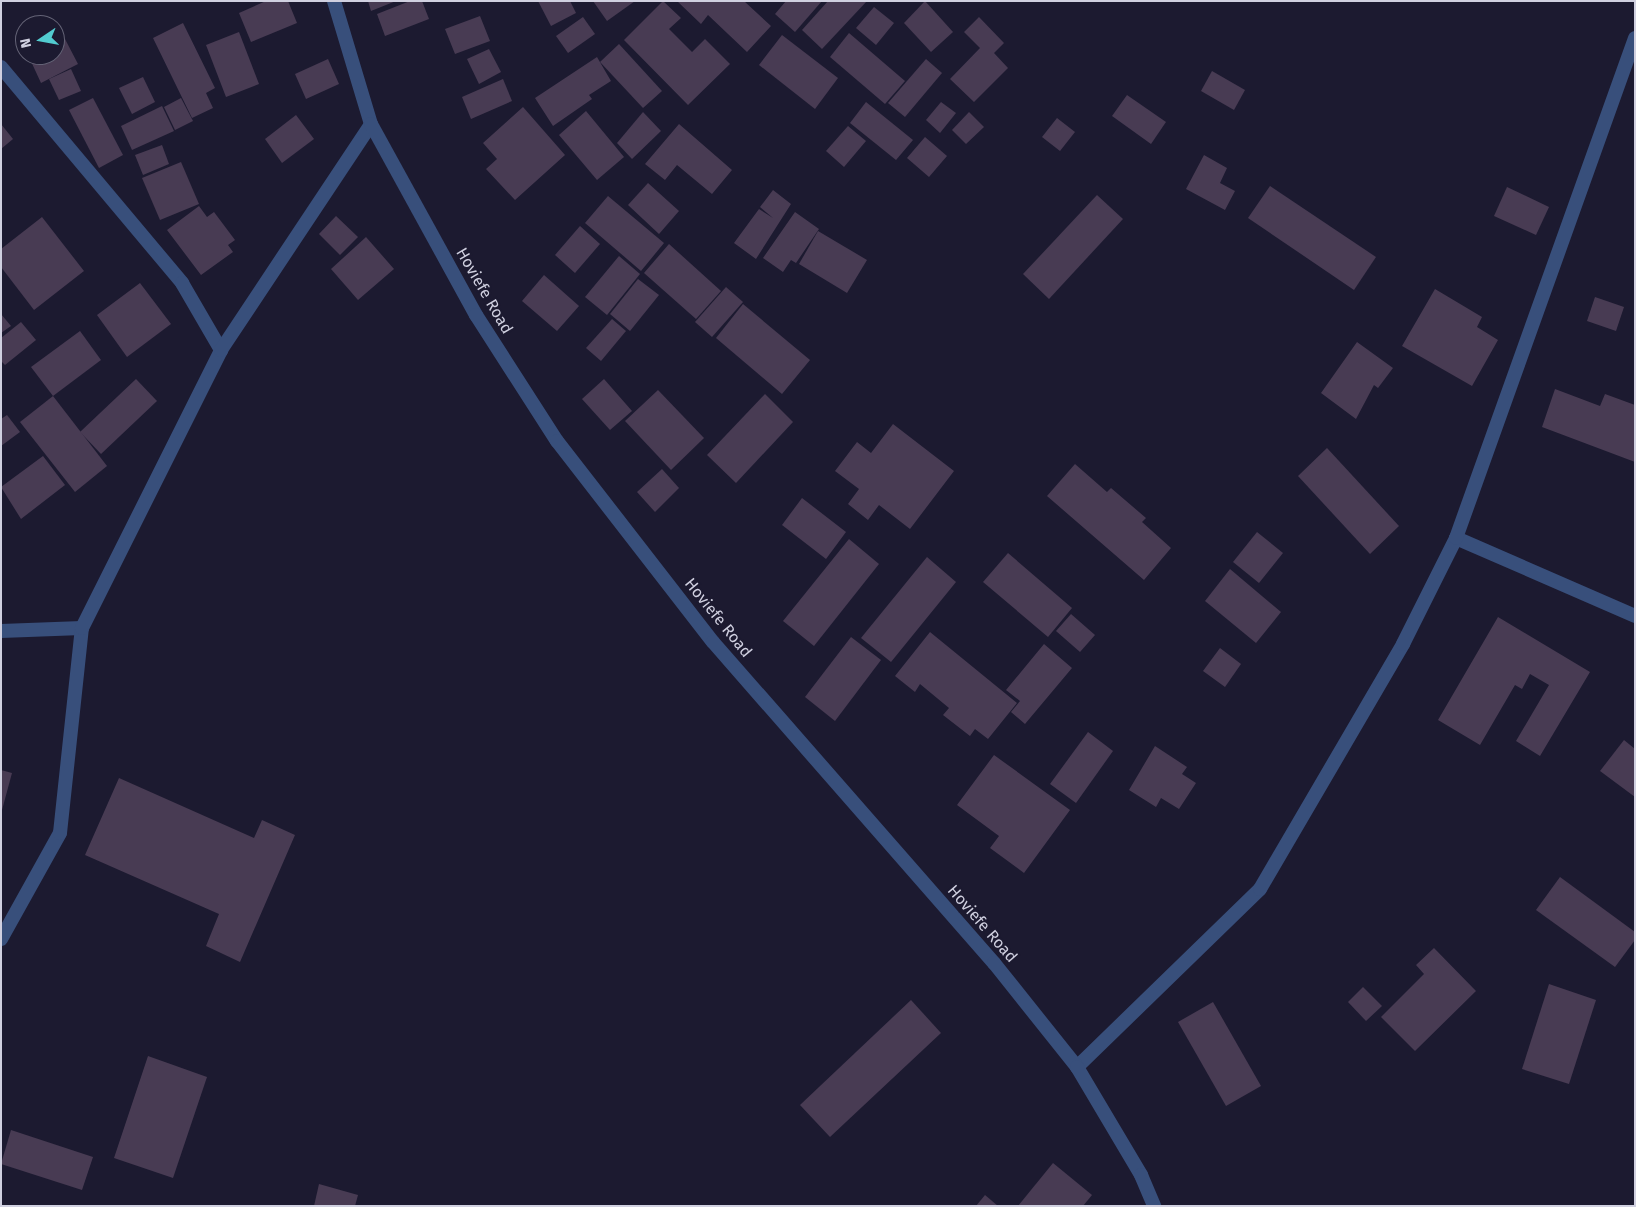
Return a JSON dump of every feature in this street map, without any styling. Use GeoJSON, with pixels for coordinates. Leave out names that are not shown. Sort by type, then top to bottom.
{"type":"FeatureCollection","features":[{"type":"Feature","properties":{"kind":"street","name":"Hoviefe Road"},"geometry":{"type":"LineString","coordinates":[[334,1],[371,124],[476,315],[557,442],[713,642],[994,964],[1077,1067],[1141,1175],[1154,1206]]}},
{"type":"Feature","properties":{"kind":"street"},"geometry":{"type":"LineString","coordinates":[[1077,1067],[1260,888],[1402,644],[1456,538],[1635,38]]}},
{"type":"Feature","properties":{"kind":"street"},"geometry":{"type":"LineString","coordinates":[[1,67],[182,283],[221,350]]}},
{"type":"Feature","properties":{"kind":"street"},"geometry":{"type":"LineString","coordinates":[[1,939],[60,833],[82,628],[221,350],[371,124]]}},
{"type":"Feature","properties":{"kind":"street"},"geometry":{"type":"LineString","coordinates":[[1456,538],[1635,616]]}},
{"type":"Feature","properties":{"kind":"street"},"geometry":{"type":"LineString","coordinates":[[1,630],[82,628]]}},
{"type":"Feature","properties":{"kind":"building"},"geometry":{"type":"Polygon","coordinates":[[[266,1],[288,1],[297,23],[251,42],[239,13],[266,1]]]}},
{"type":"Feature","properties":{"kind":"building"},"geometry":{"type":"Polygon","coordinates":[[[368,1],[396,1],[371,11],[368,1]]]}},
{"type":"Feature","properties":{"kind":"building"},"geometry":{"type":"Polygon","coordinates":[[[410,1],[422,1],[429,19],[385,36],[377,14],[410,1]]]}},
{"type":"Feature","properties":{"kind":"building"},"geometry":{"type":"Polygon","coordinates":[[[538,1],[570,1],[576,13],[551,26],[538,1]]]}},
{"type":"Feature","properties":{"kind":"building"},"geometry":{"type":"Polygon","coordinates":[[[593,1],[635,1],[607,21],[593,1]]]}},
{"type":"Feature","properties":{"kind":"building"},"geometry":{"type":"Polygon","coordinates":[[[663,1],[681,18],[669,29],[692,52],[705,39],[730,64],[688,105],[624,40],[663,1]]]}},
{"type":"Feature","properties":{"kind":"building"},"geometry":{"type":"Polygon","coordinates":[[[677,1],[744,1],[771,26],[747,52],[708,15],[701,24],[677,1]]]}},
{"type":"Feature","properties":{"kind":"building"},"geometry":{"type":"Polygon","coordinates":[[[786,1],[822,1],[795,32],[775,14],[786,1]]]}},
{"type":"Feature","properties":{"kind":"building"},"geometry":{"type":"Polygon","coordinates":[[[828,1],[867,1],[822,49],[802,30],[828,1]]]}},
{"type":"Feature","properties":{"kind":"building"},"geometry":{"type":"Polygon","coordinates":[[[925,1],[953,32],[931,52],[904,23],[925,1]]]}},
{"type":"Feature","properties":{"kind":"building"},"geometry":{"type":"Polygon","coordinates":[[[874,7],[894,23],[876,45],[856,28],[874,7]]]}},
{"type":"Feature","properties":{"kind":"building"},"geometry":{"type":"Polygon","coordinates":[[[480,16],[490,41],[455,54],[445,29],[480,16]]]}},
{"type":"Feature","properties":{"kind":"building"},"geometry":{"type":"Polygon","coordinates":[[[583,17],[595,34],[568,53],[556,36],[583,17]]]}},
{"type":"Feature","properties":{"kind":"building"},"geometry":{"type":"Polygon","coordinates":[[[979,17],[1004,43],[994,53],[1008,68],[974,102],[950,79],[980,48],[964,32],[979,17]]]}},
{"type":"Feature","properties":{"kind":"building"},"geometry":{"type":"Polygon","coordinates":[[[183,23],[215,88],[206,93],[213,108],[192,118],[153,38],[183,23]]]}},
{"type":"Feature","properties":{"kind":"building"},"geometry":{"type":"Polygon","coordinates":[[[239,32],[259,84],[226,97],[206,45],[239,32]]]}},
{"type":"Feature","properties":{"kind":"building"},"geometry":{"type":"Polygon","coordinates":[[[849,33],[905,81],[885,104],[830,57],[849,33]]]}},
{"type":"Feature","properties":{"kind":"building"},"geometry":{"type":"Polygon","coordinates":[[[782,35],[838,78],[815,109],[759,65],[782,35]]]}},
{"type":"Feature","properties":{"kind":"building"},"geometry":{"type":"Polygon","coordinates":[[[65,39],[78,64],[41,83],[33,65],[65,65],[65,39]]]}},
{"type":"Feature","properties":{"kind":"building"},"geometry":{"type":"Polygon","coordinates":[[[619,44],[662,91],[643,108],[600,62],[619,44]]]}},
{"type":"Feature","properties":{"kind":"building"},"geometry":{"type":"Polygon","coordinates":[[[489,49],[501,72],[479,84],[467,59],[489,49]]]}},
{"type":"Feature","properties":{"kind":"building"},"geometry":{"type":"Polygon","coordinates":[[[597,57],[611,81],[589,95],[592,99],[553,126],[535,98],[597,57]]]}},
{"type":"Feature","properties":{"kind":"building"},"geometry":{"type":"Polygon","coordinates":[[[328,59],[339,84],[306,99],[295,74],[328,59]]]}},
{"type":"Feature","properties":{"kind":"building"},"geometry":{"type":"Polygon","coordinates":[[[926,59],[942,73],[905,117],[888,103],[926,59]]]}},
{"type":"Feature","properties":{"kind":"building"},"geometry":{"type":"Polygon","coordinates":[[[71,69],[81,91],[59,100],[49,79],[71,69]]]}},
{"type":"Feature","properties":{"kind":"building"},"geometry":{"type":"Polygon","coordinates":[[[1212,71],[1245,90],[1234,110],[1201,91],[1212,71]]]}},
{"type":"Feature","properties":{"kind":"building"},"geometry":{"type":"Polygon","coordinates":[[[143,77],[155,102],[132,114],[119,88],[143,77]]]}},
{"type":"Feature","properties":{"kind":"building"},"geometry":{"type":"Polygon","coordinates":[[[503,79],[512,101],[471,119],[462,97],[503,79]]]}},
{"type":"Feature","properties":{"kind":"building"},"geometry":{"type":"Polygon","coordinates":[[[1127,95],[1166,122],[1151,144],[1112,116],[1127,95]]]}},
{"type":"Feature","properties":{"kind":"building"},"geometry":{"type":"Polygon","coordinates":[[[93,98],[123,155],[99,168],[69,110],[93,98]]]}},
{"type":"Feature","properties":{"kind":"building"},"geometry":{"type":"Polygon","coordinates":[[[181,98],[193,121],[175,130],[164,107],[181,98]]]}},
{"type":"Feature","properties":{"kind":"building"},"geometry":{"type":"Polygon","coordinates":[[[866,102],[913,140],[896,160],[850,123],[866,102]]]}},
{"type":"Feature","properties":{"kind":"building"},"geometry":{"type":"Polygon","coordinates":[[[941,102],[956,113],[940,133],[926,120],[941,102]]]}},
{"type":"Feature","properties":{"kind":"building"},"geometry":{"type":"Polygon","coordinates":[[[162,106],[174,131],[132,150],[121,126],[162,106]]]}},
{"type":"Feature","properties":{"kind":"building"},"geometry":{"type":"Polygon","coordinates":[[[523,107],[565,155],[515,200],[486,169],[497,159],[483,143],[523,107]]]}},
{"type":"Feature","properties":{"kind":"building"},"geometry":{"type":"Polygon","coordinates":[[[586,111],[624,157],[597,180],[559,135],[586,111]]]}},
{"type":"Feature","properties":{"kind":"building"},"geometry":{"type":"Polygon","coordinates":[[[643,112],[661,131],[632,159],[617,143],[643,112]]]}},
{"type":"Feature","properties":{"kind":"building"},"geometry":{"type":"Polygon","coordinates":[[[969,112],[984,127],[966,144],[952,130],[969,112]]]}},
{"type":"Feature","properties":{"kind":"building"},"geometry":{"type":"Polygon","coordinates":[[[296,115],[314,139],[282,163],[265,139],[296,115]]]}},
{"type":"Feature","properties":{"kind":"building"},"geometry":{"type":"Polygon","coordinates":[[[1057,118],[1075,132],[1060,151],[1042,137],[1057,118]]]}},
{"type":"Feature","properties":{"kind":"building"},"geometry":{"type":"Polygon","coordinates":[[[1,124],[13,139],[1,149],[1,124]]]}},
{"type":"Feature","properties":{"kind":"building"},"geometry":{"type":"Polygon","coordinates":[[[679,124],[732,170],[712,194],[677,165],[665,180],[645,164],[679,124]]]}},
{"type":"Feature","properties":{"kind":"building"},"geometry":{"type":"Polygon","coordinates":[[[848,126],[866,141],[844,167],[826,151],[848,126]]]}},
{"type":"Feature","properties":{"kind":"building"},"geometry":{"type":"Polygon","coordinates":[[[925,137],[947,156],[929,177],[907,158],[925,137]]]}},
{"type":"Feature","properties":{"kind":"building"},"geometry":{"type":"Polygon","coordinates":[[[162,145],[169,164],[143,175],[135,155],[162,145]]]}},
{"type":"Feature","properties":{"kind":"building"},"geometry":{"type":"Polygon","coordinates":[[[1204,155],[1227,168],[1220,183],[1235,191],[1225,210],[1186,189],[1204,155]]]}},
{"type":"Feature","properties":{"kind":"building"},"geometry":{"type":"Polygon","coordinates":[[[181,162],[199,204],[160,220],[142,178],[181,162]]]}},
{"type":"Feature","properties":{"kind":"building"},"geometry":{"type":"Polygon","coordinates":[[[648,183],[679,211],[659,234],[628,205],[648,183]]]}},
{"type":"Feature","properties":{"kind":"building"},"geometry":{"type":"Polygon","coordinates":[[[1270,186],[1376,257],[1354,290],[1248,218],[1270,186]]]}},
{"type":"Feature","properties":{"kind":"building"},"geometry":{"type":"Polygon","coordinates":[[[1507,187],[1549,207],[1536,235],[1494,216],[1507,187]]]}},
{"type":"Feature","properties":{"kind":"building"},"geometry":{"type":"Polygon","coordinates":[[[773,190],[791,204],[756,259],[734,243],[759,209],[773,218],[760,207],[773,190]]]}},
{"type":"Feature","properties":{"kind":"building"},"geometry":{"type":"Polygon","coordinates":[[[1097,195],[1123,219],[1049,299],[1023,274],[1097,195]]]}},
{"type":"Feature","properties":{"kind":"building"},"geometry":{"type":"Polygon","coordinates":[[[608,196],[664,243],[641,271],[585,223],[608,196]]]}},
{"type":"Feature","properties":{"kind":"building"},"geometry":{"type":"Polygon","coordinates":[[[199,206],[207,217],[214,212],[235,240],[228,245],[233,252],[201,275],[167,230],[199,206]]]}},
{"type":"Feature","properties":{"kind":"building"},"geometry":{"type":"Polygon","coordinates":[[[795,212],[819,229],[796,263],[791,260],[783,272],[763,258],[795,212]]]}},
{"type":"Feature","properties":{"kind":"building"},"geometry":{"type":"Polygon","coordinates":[[[336,216],[358,237],[340,255],[319,234],[336,216]]]}},
{"type":"Feature","properties":{"kind":"building"},"geometry":{"type":"Polygon","coordinates":[[[42,217],[84,271],[34,310],[1,267],[1,249],[42,217]]]}},
{"type":"Feature","properties":{"kind":"building"},"geometry":{"type":"Polygon","coordinates":[[[580,226],[600,244],[575,273],[555,255],[580,226]]]}},
{"type":"Feature","properties":{"kind":"building"},"geometry":{"type":"Polygon","coordinates":[[[818,231],[867,260],[847,293],[799,264],[818,231]]]}},
{"type":"Feature","properties":{"kind":"building"},"geometry":{"type":"Polygon","coordinates":[[[366,237],[394,269],[358,300],[331,269],[366,237]]]}},
{"type":"Feature","properties":{"kind":"building"},"geometry":{"type":"Polygon","coordinates":[[[669,244],[721,291],[696,319],[644,273],[669,244]]]}},
{"type":"Feature","properties":{"kind":"building"},"geometry":{"type":"Polygon","coordinates":[[[619,256],[640,274],[607,315],[585,297],[619,256]]]}},
{"type":"Feature","properties":{"kind":"building"},"geometry":{"type":"Polygon","coordinates":[[[544,275],[579,306],[557,331],[522,301],[544,275]]]}},
{"type":"Feature","properties":{"kind":"building"},"geometry":{"type":"Polygon","coordinates":[[[638,279],[659,295],[630,331],[610,314],[638,279]]]}},
{"type":"Feature","properties":{"kind":"building"},"geometry":{"type":"Polygon","coordinates":[[[140,283],[171,324],[127,357],[97,315],[140,283]]]}},
{"type":"Feature","properties":{"kind":"building"},"geometry":{"type":"Polygon","coordinates":[[[726,287],[743,302],[712,337],[695,322],[726,287]]]}},
{"type":"Feature","properties":{"kind":"building"},"geometry":{"type":"Polygon","coordinates":[[[1435,289],[1482,317],[1477,327],[1498,340],[1472,386],[1402,346],[1435,289]]]}},
{"type":"Feature","properties":{"kind":"building"},"geometry":{"type":"Polygon","coordinates":[[[1595,297],[1624,307],[1616,331],[1587,321],[1595,297]]]}},
{"type":"Feature","properties":{"kind":"building"},"geometry":{"type":"Polygon","coordinates":[[[743,304],[810,360],[782,394],[716,338],[743,304]]]}},
{"type":"Feature","properties":{"kind":"building"},"geometry":{"type":"Polygon","coordinates":[[[1,314],[11,326],[1,333],[1,314]]]}},
{"type":"Feature","properties":{"kind":"building"},"geometry":{"type":"Polygon","coordinates":[[[612,319],[626,331],[601,361],[586,348],[612,319]]]}},
{"type":"Feature","properties":{"kind":"building"},"geometry":{"type":"Polygon","coordinates":[[[21,322],[36,340],[5,365],[1,361],[1,338],[21,322]]]}},
{"type":"Feature","properties":{"kind":"building"},"geometry":{"type":"Polygon","coordinates":[[[80,331],[101,360],[53,396],[31,367],[80,331]]]}},
{"type":"Feature","properties":{"kind":"building"},"geometry":{"type":"Polygon","coordinates":[[[1357,342],[1393,368],[1378,388],[1374,385],[1356,419],[1321,393],[1357,342]]]}},
{"type":"Feature","properties":{"kind":"building"},"geometry":{"type":"Polygon","coordinates":[[[136,379],[157,401],[101,454],[80,432],[136,379]]]}},
{"type":"Feature","properties":{"kind":"building"},"geometry":{"type":"Polygon","coordinates":[[[604,379],[632,411],[610,430],[582,399],[604,379]]]}},
{"type":"Feature","properties":{"kind":"building"},"geometry":{"type":"Polygon","coordinates":[[[1555,389],[1600,406],[1605,394],[1635,405],[1635,462],[1542,427],[1555,389]]]}},
{"type":"Feature","properties":{"kind":"building"},"geometry":{"type":"Polygon","coordinates":[[[658,390],[704,438],[671,470],[625,421],[658,390]]]}},
{"type":"Feature","properties":{"kind":"building"},"geometry":{"type":"Polygon","coordinates":[[[765,394],[793,422],[736,483],[707,455],[765,394]]]}},
{"type":"Feature","properties":{"kind":"building"},"geometry":{"type":"Polygon","coordinates":[[[53,396],[107,466],[75,492],[20,422],[53,396]]]}},
{"type":"Feature","properties":{"kind":"building"},"geometry":{"type":"Polygon","coordinates":[[[7,415],[20,432],[1,446],[1,419],[7,415]]]}},
{"type":"Feature","properties":{"kind":"building"},"geometry":{"type":"Polygon","coordinates":[[[893,424],[954,471],[910,529],[879,505],[868,520],[848,504],[859,489],[835,471],[857,442],[871,453],[893,424]]]}},
{"type":"Feature","properties":{"kind":"building"},"geometry":{"type":"Polygon","coordinates":[[[1327,448],[1399,526],[1370,554],[1298,476],[1327,448]]]}},
{"type":"Feature","properties":{"kind":"building"},"geometry":{"type":"Polygon","coordinates":[[[43,456],[65,485],[21,519],[1,487],[43,456]]]}},
{"type":"Feature","properties":{"kind":"building"},"geometry":{"type":"Polygon","coordinates":[[[1075,464],[1107,492],[1111,488],[1146,518],[1142,522],[1171,548],[1144,580],[1047,496],[1075,464]]]}},
{"type":"Feature","properties":{"kind":"building"},"geometry":{"type":"Polygon","coordinates":[[[662,469],[679,488],[655,512],[637,492],[662,469]]]}},
{"type":"Feature","properties":{"kind":"building"},"geometry":{"type":"Polygon","coordinates":[[[802,498],[846,532],[826,559],[782,525],[802,498]]]}},
{"type":"Feature","properties":{"kind":"building"},"geometry":{"type":"Polygon","coordinates":[[[1257,532],[1283,553],[1259,583],[1233,562],[1257,532]]]}},
{"type":"Feature","properties":{"kind":"building"},"geometry":{"type":"Polygon","coordinates":[[[849,539],[879,564],[814,646],[783,621],[849,539]]]}},
{"type":"Feature","properties":{"kind":"building"},"geometry":{"type":"Polygon","coordinates":[[[1008,553],[1072,608],[1048,637],[983,582],[1008,553]]]}},
{"type":"Feature","properties":{"kind":"building"},"geometry":{"type":"Polygon","coordinates":[[[927,557],[956,582],[891,662],[861,638],[927,557]]]}},
{"type":"Feature","properties":{"kind":"building"},"geometry":{"type":"Polygon","coordinates":[[[1230,569],[1281,612],[1256,643],[1205,601],[1230,569]]]}},
{"type":"Feature","properties":{"kind":"building"},"geometry":{"type":"Polygon","coordinates":[[[1071,614],[1095,635],[1080,652],[1056,631],[1071,614]]]}},
{"type":"Feature","properties":{"kind":"building"},"geometry":{"type":"Polygon","coordinates":[[[1498,617],[1590,672],[1540,756],[1516,741],[1549,685],[1530,674],[1522,689],[1515,685],[1480,745],[1438,720],[1498,617]]]}},
{"type":"Feature","properties":{"kind":"building"},"geometry":{"type":"Polygon","coordinates":[[[930,632],[1017,703],[988,739],[975,729],[970,736],[943,715],[949,708],[920,684],[915,692],[895,676],[930,632]]]}},
{"type":"Feature","properties":{"kind":"building"},"geometry":{"type":"Polygon","coordinates":[[[851,637],[881,660],[835,721],[805,697],[851,637]]]}},
{"type":"Feature","properties":{"kind":"building"},"geometry":{"type":"Polygon","coordinates":[[[1044,644],[1072,668],[1025,724],[1011,712],[1020,701],[1006,690],[1044,644]]]}},
{"type":"Feature","properties":{"kind":"building"},"geometry":{"type":"Polygon","coordinates":[[[1220,648],[1241,664],[1225,687],[1203,671],[1220,648]]]}},
{"type":"Feature","properties":{"kind":"building"},"geometry":{"type":"Polygon","coordinates":[[[1088,732],[1113,751],[1076,803],[1050,784],[1088,732]]]}},
{"type":"Feature","properties":{"kind":"building"},"geometry":{"type":"Polygon","coordinates":[[[1624,740],[1635,749],[1635,797],[1600,771],[1624,740]]]}},
{"type":"Feature","properties":{"kind":"building"},"geometry":{"type":"Polygon","coordinates":[[[1155,746],[1187,767],[1182,774],[1196,783],[1179,809],[1161,798],[1156,807],[1129,790],[1155,746]]]}},
{"type":"Feature","properties":{"kind":"building"},"geometry":{"type":"Polygon","coordinates":[[[994,755],[1070,810],[1024,873],[990,848],[999,836],[957,805],[994,755]]]}},
{"type":"Feature","properties":{"kind":"building"},"geometry":{"type":"Polygon","coordinates":[[[1,770],[12,773],[2,810],[1,810],[1,770]]]}},
{"type":"Feature","properties":{"kind":"building"},"geometry":{"type":"Polygon","coordinates":[[[119,778],[254,838],[262,820],[295,835],[240,962],[206,946],[219,914],[85,855],[119,778]]]}},
{"type":"Feature","properties":{"kind":"building"},"geometry":{"type":"Polygon","coordinates":[[[1560,877],[1635,932],[1635,940],[1615,967],[1536,910],[1560,877]]]}},
{"type":"Feature","properties":{"kind":"building"},"geometry":{"type":"Polygon","coordinates":[[[1434,948],[1476,991],[1415,1051],[1381,1017],[1424,974],[1416,965],[1434,948]]]}},
{"type":"Feature","properties":{"kind":"building"},"geometry":{"type":"Polygon","coordinates":[[[1549,984],[1596,1000],[1569,1084],[1522,1069],[1549,984]]]}},
{"type":"Feature","properties":{"kind":"building"},"geometry":{"type":"Polygon","coordinates":[[[1363,987],[1382,1006],[1366,1021],[1348,1002],[1363,987]]]}},
{"type":"Feature","properties":{"kind":"building"},"geometry":{"type":"Polygon","coordinates":[[[911,1000],[941,1033],[830,1137],[800,1105],[911,1000]]]}},
{"type":"Feature","properties":{"kind":"building"},"geometry":{"type":"Polygon","coordinates":[[[1213,1002],[1261,1086],[1226,1106],[1178,1022],[1213,1002]]]}},
{"type":"Feature","properties":{"kind":"building"},"geometry":{"type":"Polygon","coordinates":[[[148,1056],[207,1077],[173,1178],[114,1158],[148,1056]]]}},
{"type":"Feature","properties":{"kind":"building"},"geometry":{"type":"Polygon","coordinates":[[[11,1130],[93,1157],[82,1190],[1,1164],[11,1130]]]}},
{"type":"Feature","properties":{"kind":"building"},"geometry":{"type":"Polygon","coordinates":[[[1053,1163],[1092,1195],[1083,1206],[1018,1206],[1053,1163]]]}},
{"type":"Feature","properties":{"kind":"building"},"geometry":{"type":"Polygon","coordinates":[[[319,1184],[358,1195],[355,1206],[314,1206],[319,1184]]]}},
{"type":"Feature","properties":{"kind":"building"},"geometry":{"type":"Polygon","coordinates":[[[985,1195],[998,1206],[976,1206],[985,1195]]]}}]}
